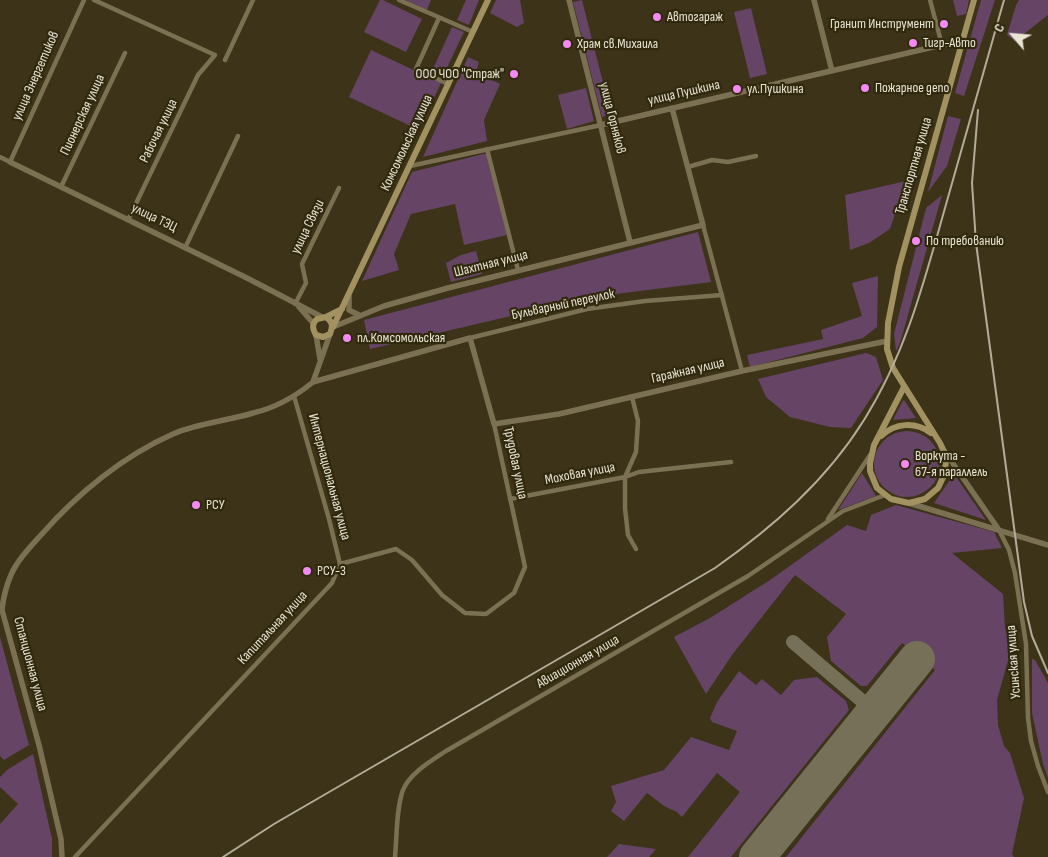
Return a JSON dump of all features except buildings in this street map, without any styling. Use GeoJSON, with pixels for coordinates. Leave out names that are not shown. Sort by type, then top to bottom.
{"type":"FeatureCollection","features":[{"type":"Feature","properties":{"kind":"main road","name":"Комсомольская улица"},"geometry":{"type":"LineString","coordinates":[[332,330],[488,0]]}},
{"type":"Feature","properties":{"kind":"main road","name":"Транспортная улица"},"geometry":{"type":"LineString","coordinates":[[934,435],[890,362],[887,341],[888,323],[899,267],[974,0]]}},
{"type":"Feature","properties":{"kind":"main road"},"geometry":{"type":"LineString","coordinates":[[324,317],[331,321],[332,330],[323,337],[316,335],[313,323],[317,318],[324,317],[343,308]]}},
{"type":"Feature","properties":{"kind":"main road"},"geometry":{"type":"LineString","coordinates":[[879,437],[891,428],[903,425],[923,427],[934,435],[943,449],[946,465],[942,481],[932,494],[909,503],[901,502],[885,495],[873,480],[870,471],[871,454],[879,437],[904,387]]}},
{"type":"Feature","properties":{"kind":"street","name":"улица Энергетиков"},"geometry":{"type":"LineString","coordinates":[[10,162],[84,0]]}},
{"type":"Feature","properties":{"kind":"street","name":"Рабочая улица"},"geometry":{"type":"LineString","coordinates":[[94,0],[215,55],[198,75],[128,220]]}},
{"type":"Feature","properties":{"kind":"street"},"geometry":{"type":"LineString","coordinates":[[225,60],[253,0]]}},
{"type":"Feature","properties":{"kind":"street"},"geometry":{"type":"LineString","coordinates":[[399,0],[473,32]]}},
{"type":"Feature","properties":{"kind":"street","name":"улица Горняков"},"geometry":{"type":"LineString","coordinates":[[569,0],[630,242]]}},
{"type":"Feature","properties":{"kind":"street"},"geometry":{"type":"LineString","coordinates":[[814,0],[832,71]]}},
{"type":"Feature","properties":{"kind":"street"},"geometry":{"type":"LineString","coordinates":[[930,0],[942,45]]}},
{"type":"Feature","properties":{"kind":"street"},"geometry":{"type":"LineString","coordinates":[[439,18],[416,68],[448,84]]}},
{"type":"Feature","properties":{"kind":"street","name":"улица Пушкина"},"geometry":{"type":"LineString","coordinates":[[410,166],[601,125],[963,40]]}},
{"type":"Feature","properties":{"kind":"street","name":"Пионерская улица"},"geometry":{"type":"LineString","coordinates":[[61,187],[125,53]]}},
{"type":"Feature","properties":{"kind":"street"},"geometry":{"type":"LineString","coordinates":[[672,108],[742,372]]}},
{"type":"Feature","properties":{"kind":"street"},"geometry":{"type":"LineString","coordinates":[[185,248],[238,136]]}},
{"type":"Feature","properties":{"kind":"street"},"geometry":{"type":"LineString","coordinates":[[487,149],[518,270]]}},
{"type":"Feature","properties":{"kind":"street"},"geometry":{"type":"LineString","coordinates":[[688,167],[712,160],[728,162],[756,156]]}},
{"type":"Feature","properties":{"kind":"street","name":"улица ТЭЦ"},"geometry":{"type":"LineString","coordinates":[[0,157],[324,317]]}},
{"type":"Feature","properties":{"kind":"street","name":"улица Связи"},"geometry":{"type":"LineString","coordinates":[[295,304],[306,282],[302,264],[339,188]]}},
{"type":"Feature","properties":{"kind":"street","name":"Шахтная улица"},"geometry":{"type":"LineString","coordinates":[[332,330],[359,315],[384,306],[518,270],[703,225]]}},
{"type":"Feature","properties":{"kind":"street","name":"Бульварный переулок"},"geometry":{"type":"LineString","coordinates":[[470,338],[587,309],[645,301],[722,295]]}},
{"type":"Feature","properties":{"kind":"street"},"geometry":{"type":"LineString","coordinates":[[348,297],[349,310],[359,315]]}},
{"type":"Feature","properties":{"kind":"street"},"geometry":{"type":"LineString","coordinates":[[295,304],[313,323]]}},
{"type":"Feature","properties":{"kind":"street"},"geometry":{"type":"LineString","coordinates":[[314,382],[332,330]]}},
{"type":"Feature","properties":{"kind":"street"},"geometry":{"type":"LineString","coordinates":[[316,335],[320,362]]}},
{"type":"Feature","properties":{"kind":"street"},"geometry":{"type":"LineString","coordinates":[[314,382],[470,338]]}},
{"type":"Feature","properties":{"kind":"street","name":"Трудовая улица"},"geometry":{"type":"LineString","coordinates":[[340,564],[396,549],[412,560],[442,595],[465,613],[486,614],[514,593],[525,567],[494,424],[470,338]]}},
{"type":"Feature","properties":{"kind":"street","name":"Гаражная улица"},"geometry":{"type":"LineString","coordinates":[[494,424],[559,414],[887,341]]}},
{"type":"Feature","properties":{"kind":"street","name":"Станционная улица"},"geometry":{"type":"LineString","coordinates":[[62,857],[61,839],[39,745],[2,610],[2,600],[14,568],[26,551],[52,522],[85,491],[130,457],[174,433],[255,413],[294,396],[314,382]]}},
{"type":"Feature","properties":{"kind":"street","name":"Интернациональная улица"},"geometry":{"type":"LineString","coordinates":[[294,396],[340,564]]}},
{"type":"Feature","properties":{"kind":"street"},"geometry":{"type":"LineString","coordinates":[[632,397],[638,420],[636,452],[625,476],[624,508],[628,535],[636,549]]}},
{"type":"Feature","properties":{"kind":"street"},"geometry":{"type":"LineString","coordinates":[[943,449],[1000,530]]}},
{"type":"Feature","properties":{"kind":"street"},"geometry":{"type":"LineString","coordinates":[[826,522],[871,454]]}},
{"type":"Feature","properties":{"kind":"street","name":"Моховая улица"},"geometry":{"type":"LineString","coordinates":[[510,499],[639,472],[731,462]]}},
{"type":"Feature","properties":{"kind":"street","name":"Авиационная улица"},"geometry":{"type":"LineString","coordinates":[[395,857],[404,790],[421,769],[446,751],[748,576],[843,511],[885,495]]}},
{"type":"Feature","properties":{"kind":"street"},"geometry":{"type":"LineString","coordinates":[[909,503],[1048,545]]}},
{"type":"Feature","properties":{"kind":"street","name":"Усинская улица"},"geometry":{"type":"LineString","coordinates":[[1000,530],[1009,550],[1015,573],[1026,644],[1028,718],[1038,766],[1048,792]]}},
{"type":"Feature","properties":{"kind":"street","name":"Капитальная улица"},"geometry":{"type":"LineString","coordinates":[[75,857],[332,583],[340,564]]}},
{"type":"Feature","properties":{"kind":"shaded area"},"geometry":{"type":"Polygon","coordinates":[[[380,0],[422,19],[406,52],[364,32],[380,0]]]}},
{"type":"Feature","properties":{"kind":"shaded area"},"geometry":{"type":"Polygon","coordinates":[[[405,0],[431,0],[427,10],[405,0]]]}},
{"type":"Feature","properties":{"kind":"shaded area"},"geometry":{"type":"Polygon","coordinates":[[[466,0],[479,0],[469,25],[457,20],[466,0]]]}},
{"type":"Feature","properties":{"kind":"shaded area"},"geometry":{"type":"Polygon","coordinates":[[[496,0],[520,0],[524,23],[517,27],[490,13],[496,0]]]}},
{"type":"Feature","properties":{"kind":"shaded area"},"geometry":{"type":"Polygon","coordinates":[[[582,0],[611,114],[602,117],[573,2],[582,0]]]}},
{"type":"Feature","properties":{"kind":"shaded area"},"geometry":{"type":"Polygon","coordinates":[[[953,0],[969,0],[966,14],[957,16],[953,0]]]}},
{"type":"Feature","properties":{"kind":"shaded area"},"geometry":{"type":"Polygon","coordinates":[[[981,0],[995,0],[964,96],[955,93],[981,0]]]}},
{"type":"Feature","properties":{"kind":"shaded area"},"geometry":{"type":"Polygon","coordinates":[[[1019,0],[1048,0],[1048,15],[1015,41],[1007,35],[1019,0]]]}},
{"type":"Feature","properties":{"kind":"shaded area"},"geometry":{"type":"Polygon","coordinates":[[[751,8],[767,74],[750,78],[734,12],[751,8]]]}},
{"type":"Feature","properties":{"kind":"shaded area"},"geometry":{"type":"Polygon","coordinates":[[[452,27],[464,32],[443,76],[432,71],[452,27]]]}},
{"type":"Feature","properties":{"kind":"shaded area"},"geometry":{"type":"Polygon","coordinates":[[[371,50],[441,83],[419,130],[349,97],[371,50]]]}},
{"type":"Feature","properties":{"kind":"shaded area"},"geometry":{"type":"Polygon","coordinates":[[[468,57],[479,62],[476,72],[500,84],[484,120],[487,141],[423,157],[468,57]]]}},
{"type":"Feature","properties":{"kind":"shaded area"},"geometry":{"type":"Polygon","coordinates":[[[586,88],[594,121],[567,129],[558,95],[586,88]]]}},
{"type":"Feature","properties":{"kind":"shaded area"},"geometry":{"type":"Polygon","coordinates":[[[948,116],[961,119],[947,166],[928,192],[948,116]]]}},
{"type":"Feature","properties":{"kind":"shaded area"},"geometry":{"type":"Polygon","coordinates":[[[487,153],[507,235],[464,245],[455,204],[411,214],[394,254],[399,270],[362,281],[412,172],[487,153]]]}},
{"type":"Feature","properties":{"kind":"shaded area"},"geometry":{"type":"Polygon","coordinates":[[[906,181],[890,229],[869,243],[850,250],[845,195],[906,181]]]}},
{"type":"Feature","properties":{"kind":"shaded area"},"geometry":{"type":"Polygon","coordinates":[[[942,195],[900,343],[896,351],[894,334],[926,208],[942,195]]]}},
{"type":"Feature","properties":{"kind":"shaded area"},"geometry":{"type":"Polygon","coordinates":[[[698,232],[711,282],[592,297],[370,349],[364,320],[698,232]]]}},
{"type":"Feature","properties":{"kind":"shaded area"},"geometry":{"type":"Polygon","coordinates":[[[476,251],[482,274],[451,282],[446,263],[461,255],[476,251]]]}},
{"type":"Feature","properties":{"kind":"shaded area"},"geometry":{"type":"Polygon","coordinates":[[[878,276],[877,327],[863,338],[750,367],[747,355],[823,339],[821,330],[862,316],[852,283],[878,276]]]}},
{"type":"Feature","properties":{"kind":"shaded area"},"geometry":{"type":"Polygon","coordinates":[[[866,353],[876,357],[883,380],[851,428],[830,427],[790,417],[766,397],[758,379],[866,353]]]}},
{"type":"Feature","properties":{"kind":"shaded area"},"geometry":{"type":"Polygon","coordinates":[[[904,400],[916,418],[893,420],[902,402],[904,400]]]}},
{"type":"Feature","properties":{"kind":"shaded area"},"geometry":{"type":"Polygon","coordinates":[[[900,431],[914,431],[926,436],[935,445],[940,457],[938,477],[931,488],[914,497],[900,497],[888,492],[879,483],[874,471],[874,457],[879,445],[888,436],[900,431]]]}},
{"type":"Feature","properties":{"kind":"shaded area"},"geometry":{"type":"Polygon","coordinates":[[[862,473],[876,496],[838,510],[862,473]]]}},
{"type":"Feature","properties":{"kind":"shaded area"},"geometry":{"type":"Polygon","coordinates":[[[954,474],[986,520],[934,503],[954,474]]]}},
{"type":"Feature","properties":{"kind":"shaded area"},"geometry":{"type":"Polygon","coordinates":[[[896,505],[994,532],[1002,548],[952,553],[1003,594],[1005,628],[1011,650],[997,700],[998,725],[1004,746],[1010,753],[1024,798],[1012,854],[1014,857],[786,857],[935,670],[902,643],[867,686],[861,686],[831,661],[827,637],[846,614],[795,575],[732,655],[706,694],[674,637],[710,618],[770,580],[847,525],[866,531],[871,515],[896,505]]]}},
{"type":"Feature","properties":{"kind":"shaded area"},"geometry":{"type":"Polygon","coordinates":[[[0,637],[29,745],[4,760],[0,756],[0,637]]]}},
{"type":"Feature","properties":{"kind":"shaded area"},"geometry":{"type":"Polygon","coordinates":[[[1032,659],[1035,660],[1048,683],[1048,778],[1043,764],[1032,713],[1032,659]]]}},
{"type":"Feature","properties":{"kind":"shaded area"},"geometry":{"type":"Polygon","coordinates":[[[739,671],[756,685],[762,679],[781,695],[794,680],[817,677],[846,701],[849,710],[731,857],[688,857],[740,792],[717,773],[682,817],[647,793],[624,821],[611,811],[616,802],[611,786],[664,770],[691,737],[729,750],[737,731],[712,722],[710,718],[717,702],[739,671]]]}},
{"type":"Feature","properties":{"kind":"shaded area"},"geometry":{"type":"Polygon","coordinates":[[[33,754],[52,839],[52,857],[0,857],[0,824],[18,804],[0,787],[0,777],[7,770],[33,754]]]}},
{"type":"Feature","properties":{"kind":"shaded area"},"geometry":{"type":"Polygon","coordinates":[[[619,844],[656,849],[649,857],[607,857],[619,844]]]}},
{"type":"Feature","properties":{"kind":"taxiway"},"geometry":{"type":"LineString","coordinates":[[793,642],[875,712]]}},
{"type":"Feature","properties":{"kind":"runway"},"geometry":{"type":"LineString","coordinates":[[757,857],[917,659]]}},
{"type":"Feature","properties":{"kind":"railway"},"geometry":{"type":"LineString","coordinates":[[223,857],[274,824],[715,568],[778,519],[815,483],[833,463],[864,420],[879,395],[903,343],[929,263],[1004,0]]}},
{"type":"Feature","properties":{"kind":"railway"},"geometry":{"type":"LineString","coordinates":[[978,110],[972,183],[976,243],[1024,602],[1032,636],[1048,673]]}},
{"type":"Feature","properties":{"kind":"place","name":"Автогараж"},"geometry":{"type":"Point","coordinates":[657,17]}},
{"type":"Feature","properties":{"kind":"place","name":"Гранит Инструмент"},"geometry":{"type":"Point","coordinates":[944,24]}},
{"type":"Feature","properties":{"kind":"place","name":"Тигр-Авто"},"geometry":{"type":"Point","coordinates":[913,43]}},
{"type":"Feature","properties":{"kind":"place","name":"Храм св.Михаила"},"geometry":{"type":"Point","coordinates":[567,44]}},
{"type":"Feature","properties":{"kind":"place","name":"ООО ЧОО \"Страж\""},"geometry":{"type":"Point","coordinates":[514,74]}},
{"type":"Feature","properties":{"kind":"place","name":"Пожарное депо"},"geometry":{"type":"Point","coordinates":[865,88]}},
{"type":"Feature","properties":{"kind":"place","name":"ул.Пушкина"},"geometry":{"type":"Point","coordinates":[737,89]}},
{"type":"Feature","properties":{"kind":"place","name":"По требованию"},"geometry":{"type":"Point","coordinates":[916,241]}},
{"type":"Feature","properties":{"kind":"place","name":"пл.Комсомольская"},"geometry":{"type":"Point","coordinates":[347,338]}},
{"type":"Feature","properties":{"kind":"place","name":"Воркута - 67-я параллель"},"geometry":{"type":"Point","coordinates":[905,464]}},
{"type":"Feature","properties":{"kind":"place","name":"РСУ"},"geometry":{"type":"Point","coordinates":[196,505]}},
{"type":"Feature","properties":{"kind":"place","name":"РСУ-3"},"geometry":{"type":"Point","coordinates":[307,571]}}]}
